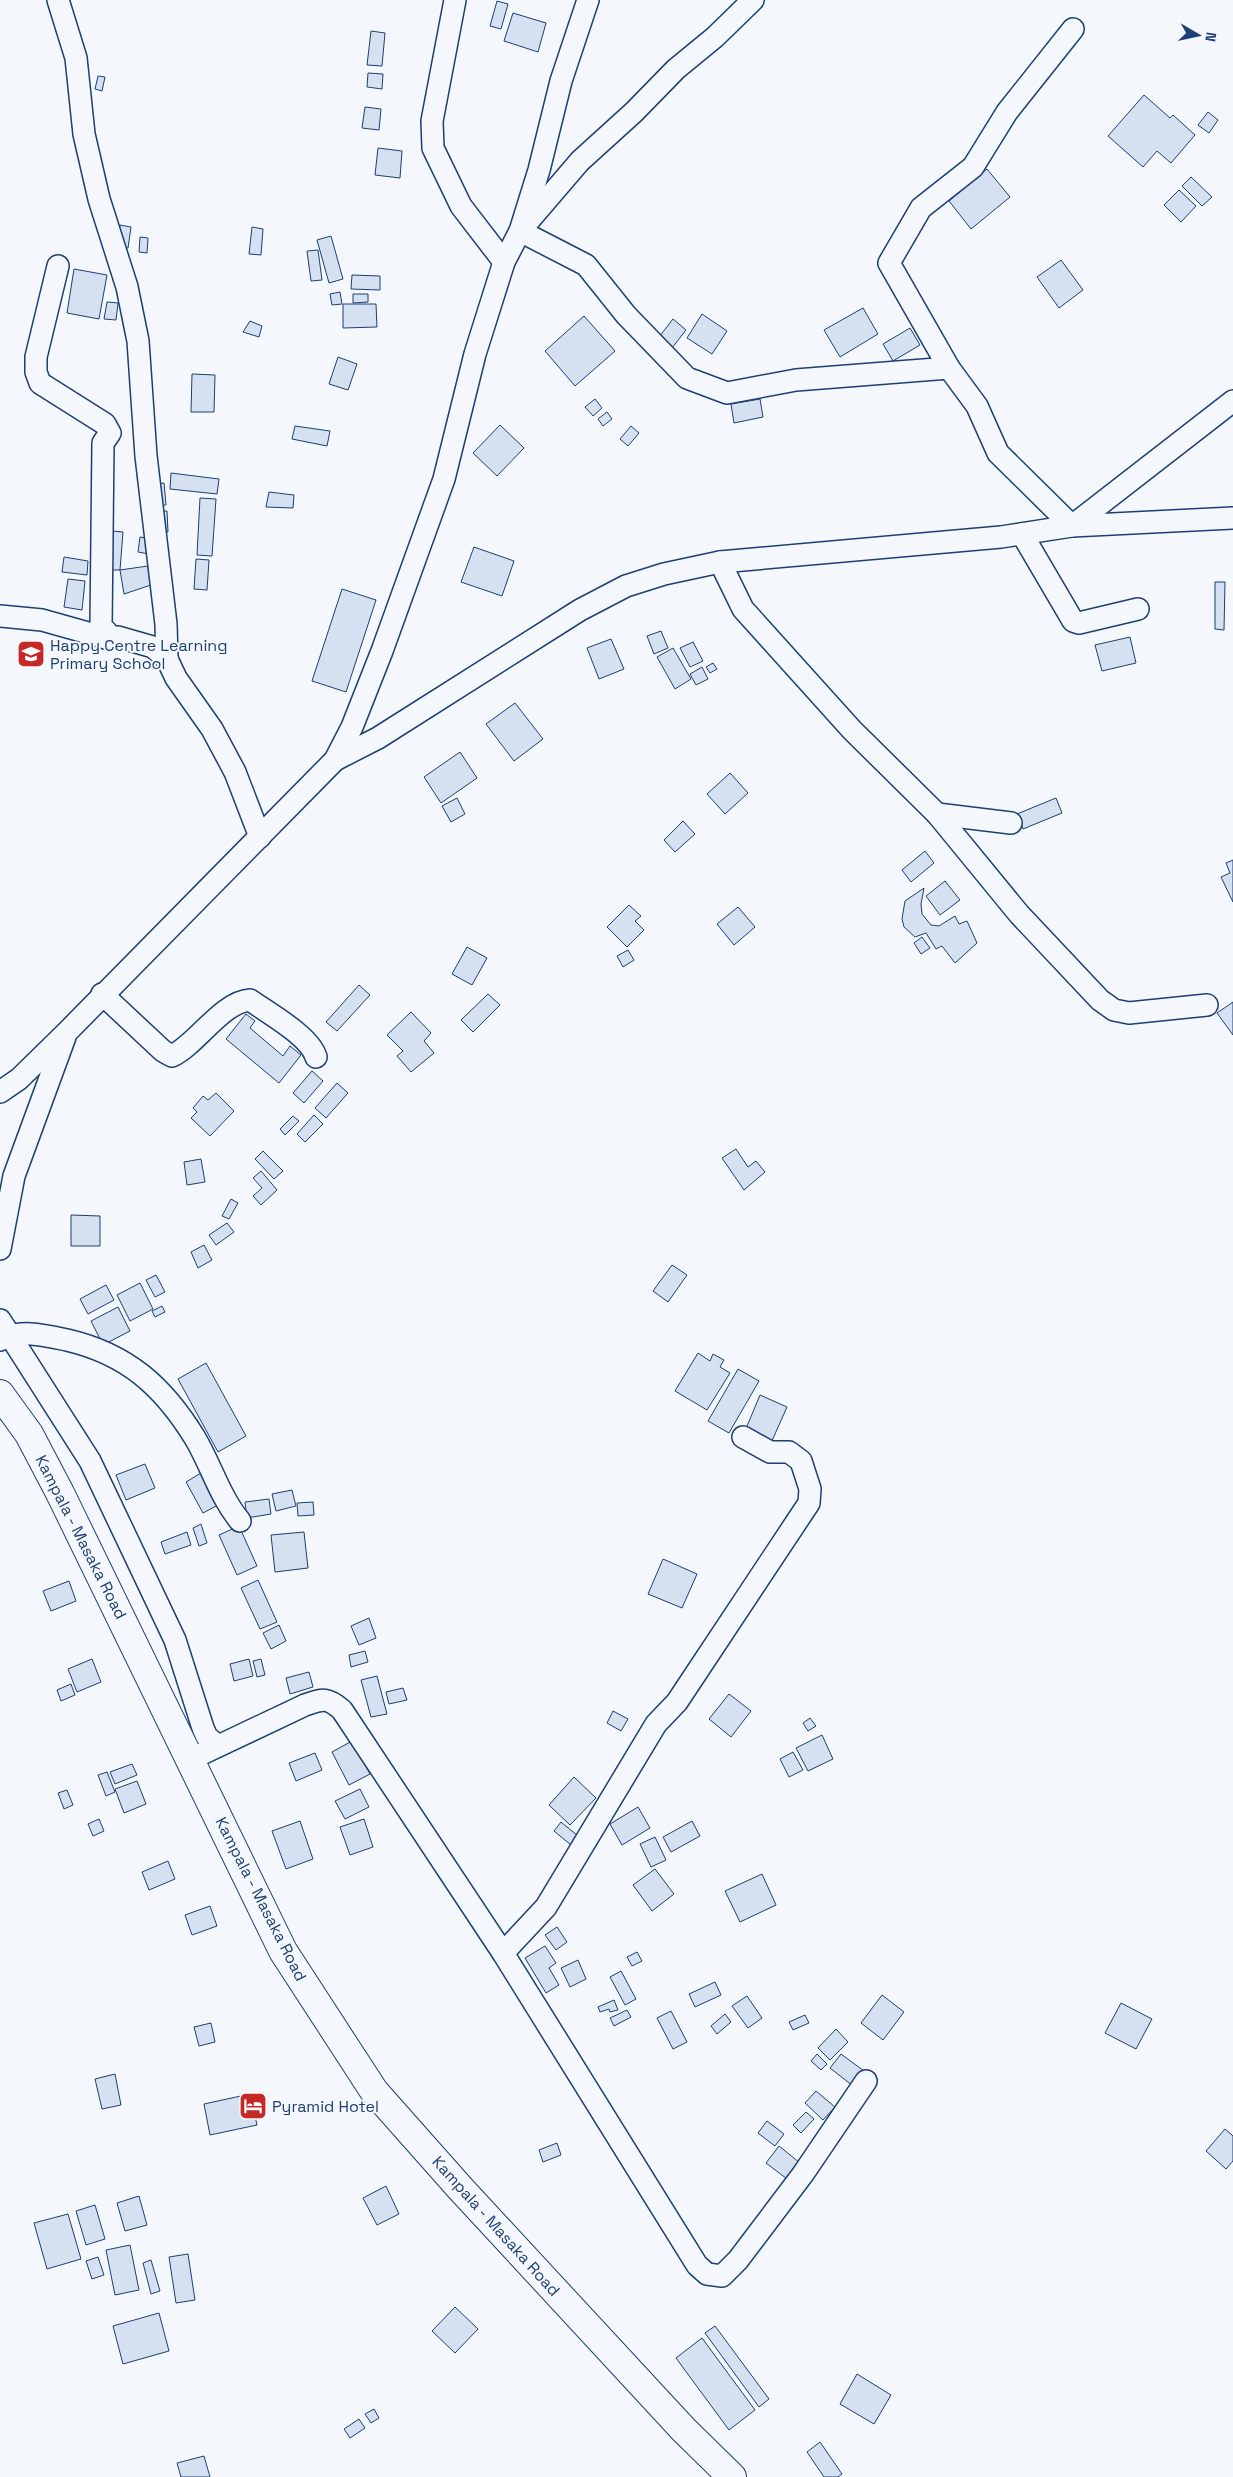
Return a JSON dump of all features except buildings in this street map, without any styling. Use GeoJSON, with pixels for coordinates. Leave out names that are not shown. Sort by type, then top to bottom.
{"type":"FeatureCollection","features":[{"type":"Feature","properties":{"kind":"main road","name":"Kampala - Masaka Road"},"geometry":{"type":"LineString","coordinates":[[0,1394],[29,1434],[60,1493],[283,1951],[374,2091],[460,2188],[684,2430],[732,2477]]}},
{"type":"Feature","properties":{"kind":"street"},"geometry":{"type":"LineString","coordinates":[[58,0],[76,58],[84,134],[99,199],[127,287],[138,341],[146,456],[166,624],[167,659],[176,678],[212,729],[235,772],[260,837]]}},
{"type":"Feature","properties":{"kind":"street"},"geometry":{"type":"LineString","coordinates":[[454,0],[432,122],[433,148],[461,206],[504,262]]}},
{"type":"Feature","properties":{"kind":"street"},"geometry":{"type":"LineString","coordinates":[[0,1092],[19,1079],[67,1032],[102,994],[335,760],[352,727],[382,652],[444,479],[475,354],[504,262],[520,232],[539,170],[561,81],[588,0]]}},
{"type":"Feature","properties":{"kind":"street"},"geometry":{"type":"LineString","coordinates":[[520,232],[580,162],[634,112],[676,69],[715,37],[753,0]]}},
{"type":"Feature","properties":{"kind":"street"},"geometry":{"type":"LineString","coordinates":[[1072,526],[998,453],[977,406],[948,368],[889,263],[921,208],[973,167],[1007,112],[1073,29]]}},
{"type":"Feature","properties":{"kind":"street"},"geometry":{"type":"LineString","coordinates":[[520,232],[586,265],[626,314],[687,378],[727,393],[796,380],[948,368]]}},
{"type":"Feature","properties":{"kind":"street"},"geometry":{"type":"LineString","coordinates":[[58,266],[36,357],[36,372],[40,384],[105,424],[110,433],[103,443],[101,627],[106,631],[106,638]]}},
{"type":"Feature","properties":{"kind":"street"},"geometry":{"type":"LineString","coordinates":[[1072,526],[1233,401]]}},
{"type":"Feature","properties":{"kind":"street"},"geometry":{"type":"LineString","coordinates":[[335,760],[378,738],[580,610],[626,586],[664,574],[720,562],[1022,534],[1072,526],[1233,518]]}},
{"type":"Feature","properties":{"kind":"street"},"geometry":{"type":"LineString","coordinates":[[1022,534],[1073,621],[1079,623],[1138,609]]}},
{"type":"Feature","properties":{"kind":"street"},"geometry":{"type":"LineString","coordinates":[[720,562],[743,609],[852,730],[937,814],[1018,914],[1100,1000],[1114,1010],[1128,1013],[1207,1005]]}},
{"type":"Feature","properties":{"kind":"street"},"geometry":{"type":"LineString","coordinates":[[0,616],[42,620],[106,638],[118,637],[147,644],[167,659]]}},
{"type":"Feature","properties":{"kind":"street"},"geometry":{"type":"LineString","coordinates":[[937,814],[1011,823]]}},
{"type":"Feature","properties":{"kind":"street"},"geometry":{"type":"LineString","coordinates":[[102,994],[163,1051],[172,1056],[181,1052],[235,1005],[241,1001],[250,1000],[305,1040],[313,1048],[316,1057]]}},
{"type":"Feature","properties":{"kind":"street"},"geometry":{"type":"LineString","coordinates":[[0,1249],[14,1176],[67,1032]]}},
{"type":"Feature","properties":{"kind":"street"},"geometry":{"type":"LineString","coordinates":[[3,1332],[37,1333],[76,1342],[120,1358],[156,1385],[195,1438],[240,1521]]}},
{"type":"Feature","properties":{"kind":"street"},"geometry":{"type":"LineString","coordinates":[[3,1332],[44,1387],[90,1461],[175,1640],[202,1728],[207,1738],[218,1746]]}},
{"type":"Feature","properties":{"kind":"street"},"geometry":{"type":"LineString","coordinates":[[503,1953],[546,1907],[656,1724],[677,1702],[809,1503],[810,1489],[801,1461],[795,1454],[770,1452],[744,1436]]}},
{"type":"Feature","properties":{"kind":"street"},"geometry":{"type":"LineString","coordinates":[[191,1759],[305,1704],[324,1699],[334,1702],[342,1710],[503,1953],[663,2212],[697,2265],[707,2274],[722,2276],[738,2260],[803,2174],[866,2081]]}},
{"type":"Feature","properties":{"kind":"place","name":"Happy Centre Learning Primary School"},"geometry":{"type":"Point","coordinates":[31,654]}},
{"type":"Feature","properties":{"kind":"place","name":"Pyramid Hotel"},"geometry":{"type":"Point","coordinates":[253,2106]}}]}
